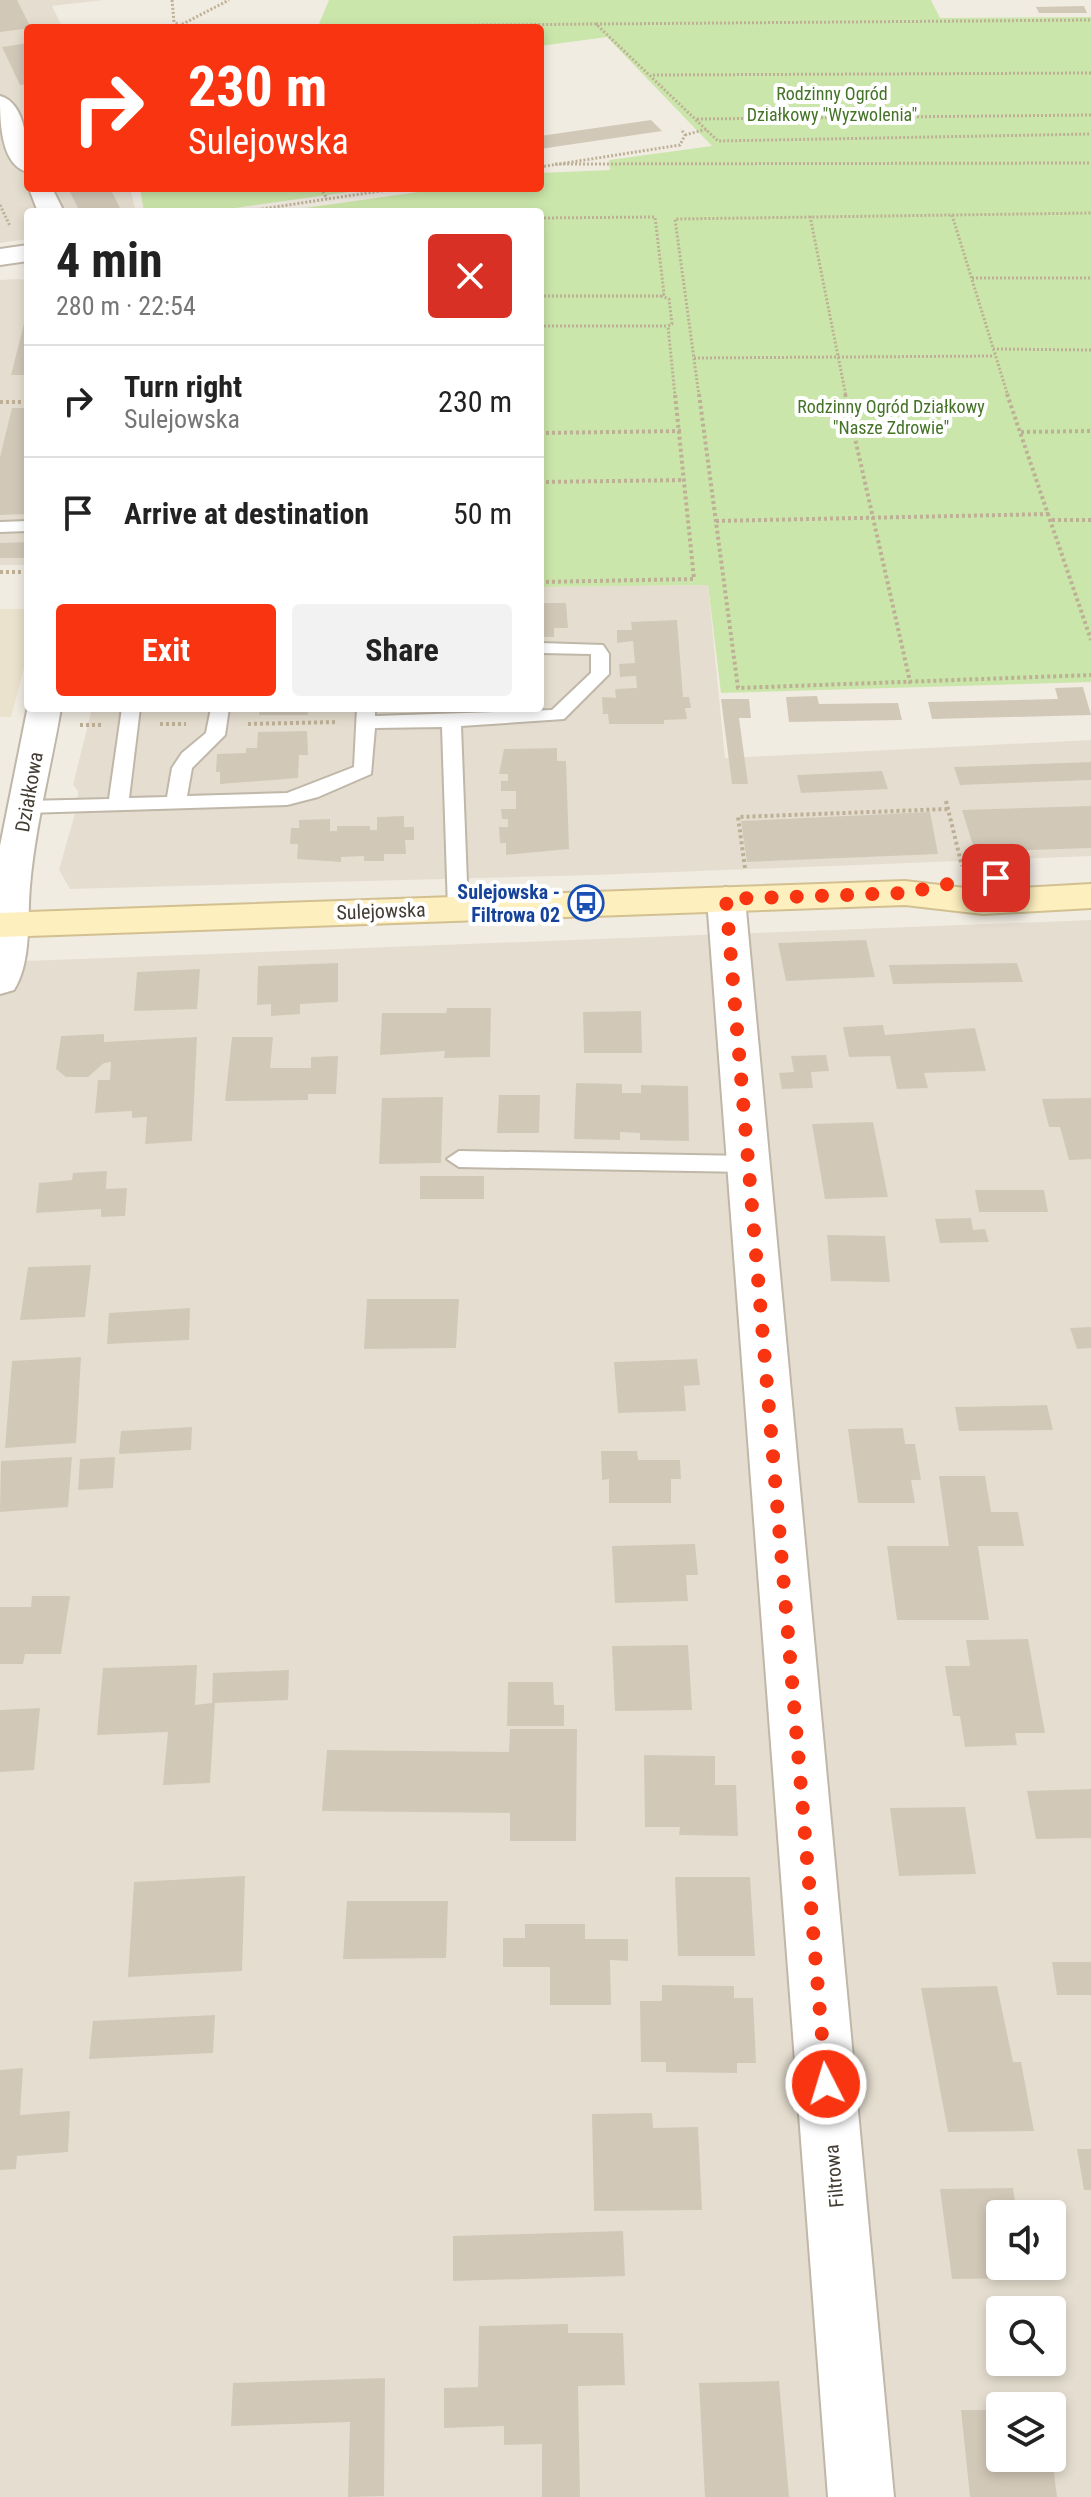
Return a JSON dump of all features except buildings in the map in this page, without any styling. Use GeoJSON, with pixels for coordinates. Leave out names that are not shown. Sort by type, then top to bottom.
{"type":"FeatureCollection","features":[{"type":"Feature","properties":{"kind":"main road","name":"Sulejowska"},"geometry":{"type":"LineString","coordinates":[[905,893],[973,879],[1082,876],[1091,879]]}},
{"type":"Feature","properties":{"kind":"main road","name":"Sulejowska"},"geometry":{"type":"LineString","coordinates":[[5,924],[458,909],[736,888],[905,893],[983,902],[1091,896]]}},
{"type":"Feature","properties":{"kind":"street"},"geometry":{"type":"LineString","coordinates":[[0,103],[16,156]]}},
{"type":"Feature","properties":{"kind":"street"},"geometry":{"type":"LineString","coordinates":[[0,257],[24,254]]}},
{"type":"Feature","properties":{"kind":"street","name":"Działkowa"},"geometry":{"type":"LineString","coordinates":[[0,981],[16,821],[43,712]]}},
{"type":"Feature","properties":{"kind":"street","name":"Filtrowa"},"geometry":{"type":"LineString","coordinates":[[736,888],[748,1164],[861,2497]]}},
{"type":"Feature","properties":{"kind":"lane"},"geometry":{"type":"LineString","coordinates":[[0,527],[24,526]]}},
{"type":"Feature","properties":{"kind":"lane"},"geometry":{"type":"LineString","coordinates":[[16,821],[118,805],[296,798],[359,773],[365,767],[366,715],[451,721],[557,715],[600,674],[600,654],[597,649],[544,648]]}},
{"type":"Feature","properties":{"kind":"lane"},"geometry":{"type":"LineString","coordinates":[[118,805],[130,712]]}},
{"type":"Feature","properties":{"kind":"lane"},"geometry":{"type":"LineString","coordinates":[[176,803],[184,761],[215,735],[219,716]]}},
{"type":"Feature","properties":{"kind":"lane"},"geometry":{"type":"LineString","coordinates":[[451,721],[458,909]]}},
{"type":"Feature","properties":{"kind":"lane"},"geometry":{"type":"LineString","coordinates":[[459,1159],[748,1164]]}},
{"type":"Feature","properties":{"kind":"path"},"geometry":{"type":"LineString","coordinates":[[172,0],[175,24]]}},
{"type":"Feature","properties":{"kind":"path"},"geometry":{"type":"LineString","coordinates":[[183,24],[229,0]]}},
{"type":"Feature","properties":{"kind":"path"},"geometry":{"type":"LineString","coordinates":[[544,25],[1091,20]]}},
{"type":"Feature","properties":{"kind":"path"},"geometry":{"type":"LineString","coordinates":[[596,24],[653,75],[718,141],[1091,134]]}},
{"type":"Feature","properties":{"kind":"path"},"geometry":{"type":"LineString","coordinates":[[653,75],[1091,73]]}},
{"type":"Feature","properties":{"kind":"path"},"geometry":{"type":"LineString","coordinates":[[697,119],[1091,115]]}},
{"type":"Feature","properties":{"kind":"path"},"geometry":{"type":"LineString","coordinates":[[681,129],[685,135]]}},
{"type":"Feature","properties":{"kind":"path"},"geometry":{"type":"LineString","coordinates":[[544,166],[680,145],[685,135],[707,129]]}},
{"type":"Feature","properties":{"kind":"path"},"geometry":{"type":"LineString","coordinates":[[555,164],[610,167],[1091,163]]}},
{"type":"Feature","properties":{"kind":"path"},"geometry":{"type":"LineString","coordinates":[[324,192],[327,197]]}},
{"type":"Feature","properties":{"kind":"path"},"geometry":{"type":"LineString","coordinates":[[265,208],[368,192]]}},
{"type":"Feature","properties":{"kind":"path"},"geometry":{"type":"LineString","coordinates":[[1091,213],[675,219],[738,688],[1091,675]]}},
{"type":"Feature","properties":{"kind":"path"},"geometry":{"type":"LineString","coordinates":[[952,215],[994,356],[1088,621],[1091,640]]}},
{"type":"Feature","properties":{"kind":"path"},"geometry":{"type":"LineString","coordinates":[[810,216],[837,357],[911,684]]}},
{"type":"Feature","properties":{"kind":"path"},"geometry":{"type":"LineString","coordinates":[[544,218],[655,217],[664,294],[661,296]]}},
{"type":"Feature","properties":{"kind":"path"},"geometry":{"type":"LineString","coordinates":[[972,278],[1091,278]]}},
{"type":"Feature","properties":{"kind":"path"},"geometry":{"type":"LineString","coordinates":[[544,296],[661,296],[669,299],[672,324],[544,326]]}},
{"type":"Feature","properties":{"kind":"path"},"geometry":{"type":"LineString","coordinates":[[544,582],[694,579],[668,326]]}},
{"type":"Feature","properties":{"kind":"path"},"geometry":{"type":"LineString","coordinates":[[993,349],[1091,350]]}},
{"type":"Feature","properties":{"kind":"path"},"geometry":{"type":"LineString","coordinates":[[694,358],[994,356]]}},
{"type":"Feature","properties":{"kind":"path"},"geometry":{"type":"LineString","coordinates":[[0,402],[24,402]]}},
{"type":"Feature","properties":{"kind":"path"},"geometry":{"type":"LineString","coordinates":[[544,433],[681,431]]}},
{"type":"Feature","properties":{"kind":"path"},"geometry":{"type":"LineString","coordinates":[[1021,432],[1091,431]]}},
{"type":"Feature","properties":{"kind":"path"},"geometry":{"type":"LineString","coordinates":[[544,482],[685,480]]}},
{"type":"Feature","properties":{"kind":"path"},"geometry":{"type":"LineString","coordinates":[[716,521],[1050,514]]}},
{"type":"Feature","properties":{"kind":"path"},"geometry":{"type":"LineString","coordinates":[[1051,520],[1091,520]]}},
{"type":"Feature","properties":{"kind":"path"},"geometry":{"type":"LineString","coordinates":[[0,572],[24,572]]}},
{"type":"Feature","properties":{"kind":"path"},"geometry":{"type":"LineString","coordinates":[[219,716],[366,715]]}},
{"type":"Feature","properties":{"kind":"path"},"geometry":{"type":"LineString","coordinates":[[946,801],[963,870]]}},
{"type":"Feature","properties":{"kind":"path"},"geometry":{"type":"LineString","coordinates":[[736,888],[738,817],[948,809]]}},
{"type":"Feature","properties":{"kind":"shaded area"},"geometry":{"type":"Polygon","coordinates":[[[0,0],[104,0],[52,6],[61,24],[24,24],[24,192],[131,192],[135,208],[24,208],[24,240],[0,243],[0,0]]]}},
{"type":"Feature","properties":{"kind":"shaded area"},"geometry":{"type":"Polygon","coordinates":[[[0,280],[24,280],[24,565],[0,565],[0,280]]]}},
{"type":"Feature","properties":{"kind":"shaded area"},"geometry":{"type":"Polygon","coordinates":[[[708,585],[725,758],[1091,740],[1091,856],[596,875],[70,889],[59,870],[77,806],[78,791],[73,785],[91,712],[544,712],[544,587],[708,585]]]}},
{"type":"Feature","properties":{"kind":"shaded area"},"geometry":{"type":"Polygon","coordinates":[[[0,609],[24,609],[24,668],[11,717],[0,717],[0,609]]]}},
{"type":"Feature","properties":{"kind":"shaded area"},"geometry":{"type":"Polygon","coordinates":[[[1091,920],[1091,2497],[0,2497],[0,962],[1091,920]]]}},
{"type":"Feature","properties":{"kind":"green space"},"geometry":{"type":"Polygon","coordinates":[[[329,0],[931,0],[940,18],[1091,17],[1091,682],[721,693],[708,585],[544,587],[544,208],[304,208],[418,192],[544,192],[544,173],[610,170],[609,160],[712,146],[607,37],[544,45],[544,24],[319,24],[329,0]]]}},
{"type":"Feature","properties":{"kind":"green space"},"geometry":{"type":"Polygon","coordinates":[[[141,192],[349,192],[235,208],[143,208],[141,192]]]}},
{"type":"Feature","properties":{"kind":"place","name":"Sulejowska - Filtrowa 02"},"geometry":{"type":"Point","coordinates":[586,903]}},
{"type":"Feature","properties":{"kind":"route"},"geometry":{"type":"LineString","coordinates":[[826,2084],[726,899],[905,893],[973,879],[996,878]]}},
{"type":"Feature","properties":{"kind":"park label","name":"Rodzinny Ogród Działkowy \"Wyzwolenia\""},"geometry":{"type":"Point","coordinates":[832,103]}},
{"type":"Feature","properties":{"kind":"park label","name":"Rodzinny Ogród Działkowy \"Nasze Zdrowie\""},"geometry":{"type":"Point","coordinates":[891,416]}}]}
